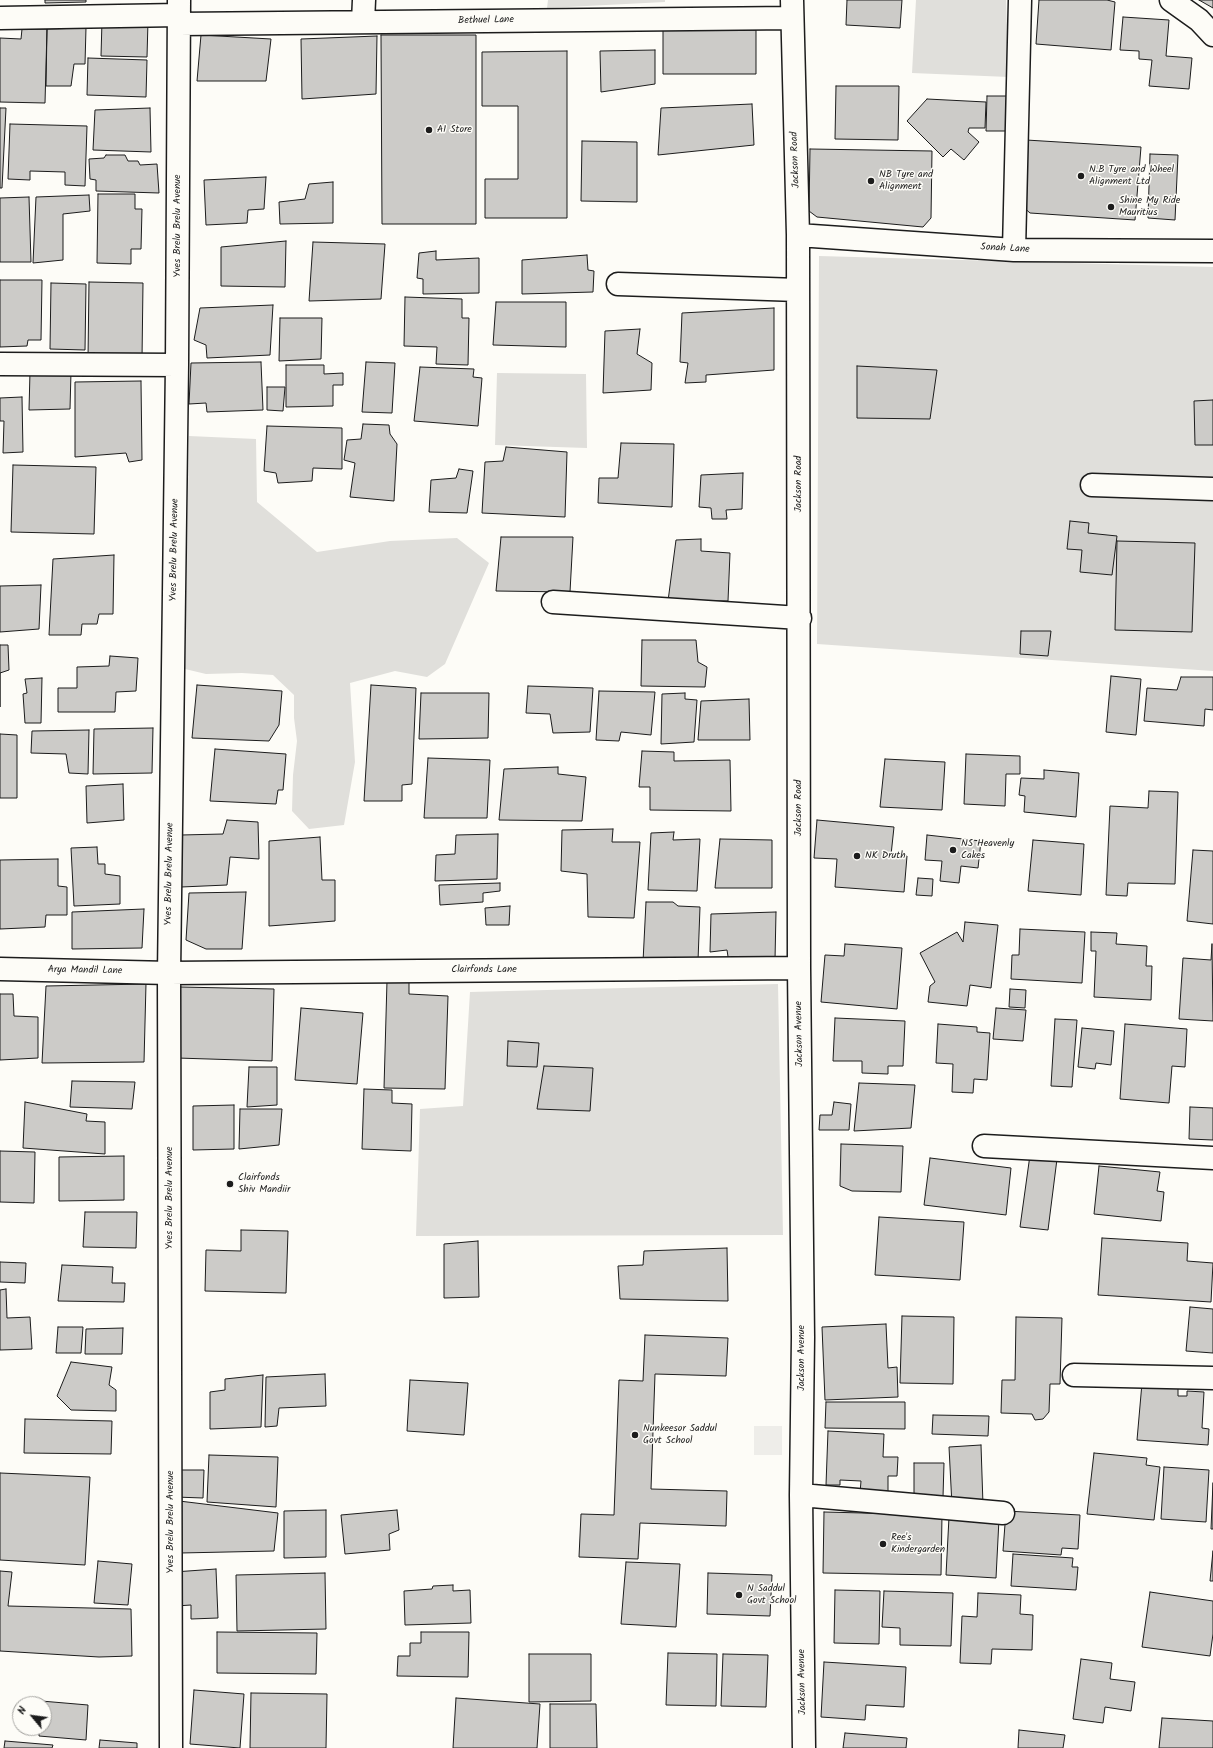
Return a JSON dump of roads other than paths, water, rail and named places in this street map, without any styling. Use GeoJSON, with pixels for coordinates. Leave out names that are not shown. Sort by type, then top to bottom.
{"type":"FeatureCollection","features":[{"type":"Feature","properties":{"kind":"street"},"geometry":{"type":"LineString","coordinates":[[363,22],[364,0]]}},
{"type":"Feature","properties":{"kind":"street"},"geometry":{"type":"LineString","coordinates":[[1014,250],[1020,0]]}},
{"type":"Feature","properties":{"kind":"street"},"geometry":{"type":"LineString","coordinates":[[1171,0],[1199,20],[1213,35]]}},
{"type":"Feature","properties":{"kind":"street","name":"Bethuel Lane"},"geometry":{"type":"LineString","coordinates":[[0,18],[179,13],[363,22],[792,9]]}},
{"type":"Feature","properties":{"kind":"street","name":"Jackson Road"},"geometry":{"type":"LineString","coordinates":[[792,9],[798,235],[800,618],[799,968]]}},
{"type":"Feature","properties":{"kind":"street","name":"Yves Brelu Brelu Avenue"},"geometry":{"type":"LineString","coordinates":[[171,1748],[169,973],[177,365],[179,13]]}},
{"type":"Feature","properties":{"kind":"street","name":"Sonah Lane"},"geometry":{"type":"LineString","coordinates":[[798,235],[1014,250],[1213,252]]}},
{"type":"Feature","properties":{"kind":"street"},"geometry":{"type":"LineString","coordinates":[[618,284],[798,290]]}},
{"type":"Feature","properties":{"kind":"street"},"geometry":{"type":"LineString","coordinates":[[0,364],[177,365]]}},
{"type":"Feature","properties":{"kind":"street"},"geometry":{"type":"LineString","coordinates":[[1092,485],[1213,489]]}},
{"type":"Feature","properties":{"kind":"street"},"geometry":{"type":"LineString","coordinates":[[553,602],[800,618]]}},
{"type":"Feature","properties":{"kind":"street","name":"Clairfonds Lane"},"geometry":{"type":"LineString","coordinates":[[169,973],[799,968]]}},
{"type":"Feature","properties":{"kind":"street","name":"Jackson Avenue"},"geometry":{"type":"LineString","coordinates":[[799,968],[803,1337],[801,1495],[804,1748]]}},
{"type":"Feature","properties":{"kind":"street","name":"Arya Mandil Lane"},"geometry":{"type":"LineString","coordinates":[[0,969],[169,973]]}},
{"type":"Feature","properties":{"kind":"street"},"geometry":{"type":"LineString","coordinates":[[984,1146],[1213,1158]]}},
{"type":"Feature","properties":{"kind":"street"},"geometry":{"type":"LineString","coordinates":[[1074,1375],[1213,1378]]}},
{"type":"Feature","properties":{"kind":"street"},"geometry":{"type":"LineString","coordinates":[[801,1495],[1003,1513]]}},
{"type":"Feature","properties":{"kind":"place","name":"A1 Store"},"geometry":{"type":"Point","coordinates":[429,130]}},
{"type":"Feature","properties":{"kind":"place","name":"N.B Tyre and Wheel Alignment Ltd"},"geometry":{"type":"Point","coordinates":[1081,176]}},
{"type":"Feature","properties":{"kind":"place","name":"NB Tyre and Alignment"},"geometry":{"type":"Point","coordinates":[871,181]}},
{"type":"Feature","properties":{"kind":"place","name":"Shine My Ride Mauritius"},"geometry":{"type":"Point","coordinates":[1111,207]}},
{"type":"Feature","properties":{"kind":"place","name":"NS Heavenly Cakes"},"geometry":{"type":"Point","coordinates":[953,850]}},
{"type":"Feature","properties":{"kind":"place","name":"NK Druth"},"geometry":{"type":"Point","coordinates":[857,856]}},
{"type":"Feature","properties":{"kind":"place","name":"Clairfonds Shiv Mandiir"},"geometry":{"type":"Point","coordinates":[230,1184]}},
{"type":"Feature","properties":{"kind":"place","name":"Nunkeesor Saddul Govt School"},"geometry":{"type":"Point","coordinates":[635,1435]}},
{"type":"Feature","properties":{"kind":"place","name":"Ree's Kindergarden"},"geometry":{"type":"Point","coordinates":[883,1544]}},
{"type":"Feature","properties":{"kind":"place","name":"N Saddul Govt School"},"geometry":{"type":"Point","coordinates":[739,1595]}}]}
